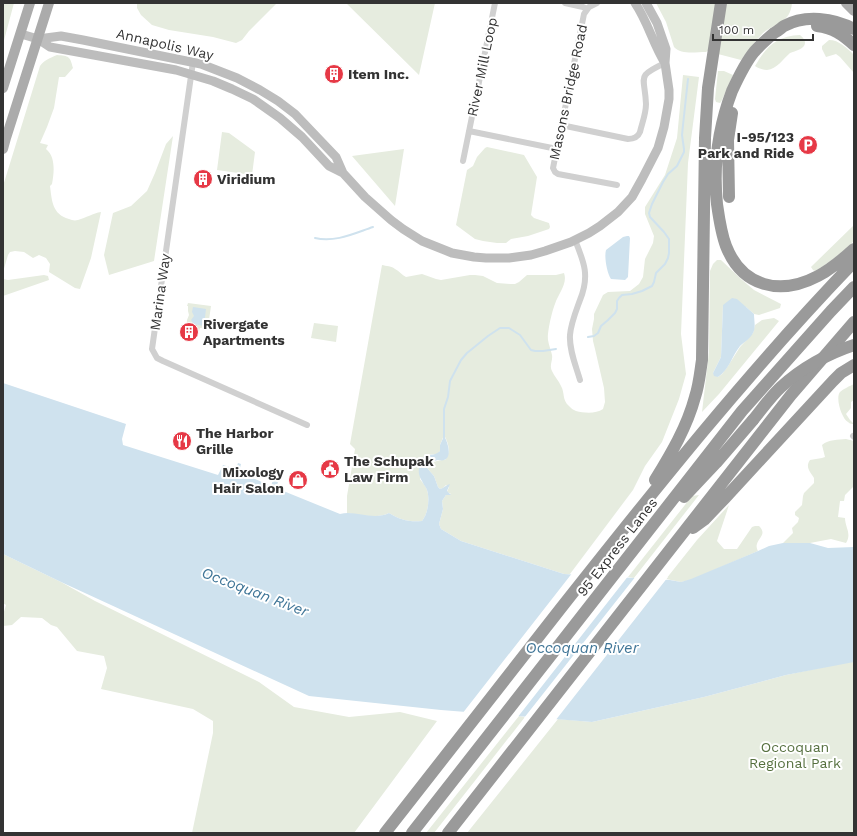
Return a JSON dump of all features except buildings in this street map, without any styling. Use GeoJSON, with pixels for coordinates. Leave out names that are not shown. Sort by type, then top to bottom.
{"type":"FeatureCollection","features":[{"type":"Feature","properties":{"kind":"highway"},"geometry":{"type":"LineString","coordinates":[[634,516],[671,453],[683,428],[692,407],[699,380],[702,360],[704,138],[710,77],[721,3]]}},
{"type":"Feature","properties":{"kind":"highway"},"geometry":{"type":"LineString","coordinates":[[854,29],[843,24],[824,19],[802,20],[785,26],[766,39],[754,52],[736,82],[725,111],[718,139],[716,156],[718,214],[722,235],[731,257],[744,274],[759,283],[769,286],[780,287],[794,285],[817,277],[834,266],[854,249]]}},
{"type":"Feature","properties":{"kind":"highway"},"geometry":{"type":"LineString","coordinates":[[766,39],[798,28],[818,26],[831,29],[845,36],[854,45]]}},
{"type":"Feature","properties":{"kind":"highway"},"geometry":{"type":"LineString","coordinates":[[729,197],[728,140],[732,113],[731,94]]}},
{"type":"Feature","properties":{"kind":"highway"},"geometry":{"type":"LineString","coordinates":[[384,833],[634,516],[755,371],[854,262]]}},
{"type":"Feature","properties":{"kind":"highway","name":"95 Express Lanes"},"geometry":{"type":"LineString","coordinates":[[412,833],[742,411],[854,287]]}},
{"type":"Feature","properties":{"kind":"highway"},"geometry":{"type":"LineString","coordinates":[[448,833],[791,396],[854,322]]}},
{"type":"Feature","properties":{"kind":"highway"},"geometry":{"type":"LineString","coordinates":[[639,544],[716,463],[780,387],[805,368],[822,358],[854,345]]}},
{"type":"Feature","properties":{"kind":"highway"},"geometry":{"type":"LineString","coordinates":[[677,542],[711,514],[833,381],[841,373],[854,365]]}},
{"type":"Feature","properties":{"kind":"main road"},"geometry":{"type":"LineString","coordinates":[[3,88],[30,3]]}},
{"type":"Feature","properties":{"kind":"main road"},"geometry":{"type":"LineString","coordinates":[[3,149],[49,3]]}},
{"type":"Feature","properties":{"kind":"main road"},"geometry":{"type":"LineString","coordinates":[[846,3],[854,11]]}},
{"type":"Feature","properties":{"kind":"street","name":"River Mill Loop"},"geometry":{"type":"LineString","coordinates":[[463,161],[495,3]]}},
{"type":"Feature","properties":{"kind":"street"},"geometry":{"type":"LineString","coordinates":[[565,3],[587,9]]}},
{"type":"Feature","properties":{"kind":"street","name":"Masons Bridge Road"},"geometry":{"type":"LineString","coordinates":[[597,3],[587,9],[584,14],[553,170],[555,172],[616,185]]}},
{"type":"Feature","properties":{"kind":"street","name":"Annapolis Way"},"geometry":{"type":"LineString","coordinates":[[635,3],[644,16],[658,52],[665,63]]}},
{"type":"Feature","properties":{"kind":"street","name":"Annapolis Way"},"geometry":{"type":"LineString","coordinates":[[38,39],[61,36],[193,62],[237,78],[287,107],[336,156],[343,173],[365,198],[390,220],[422,241],[452,253],[474,257],[509,258],[531,255],[545,251],[589,234],[618,212],[637,189],[653,160],[664,127],[669,99],[669,90],[665,63],[666,46],[657,23],[646,3]]}},
{"type":"Feature","properties":{"kind":"street","name":"Annapolis Way"},"geometry":{"type":"LineString","coordinates":[[20,34],[38,39],[50,47],[191,73],[213,80],[253,99],[265,107],[291,127],[329,166],[343,173]]}},
{"type":"Feature","properties":{"kind":"street","name":"Marina Way"},"geometry":{"type":"LineString","coordinates":[[193,62],[152,349],[157,358],[163,361],[307,426]]}},
{"type":"Feature","properties":{"kind":"street"},"geometry":{"type":"LineString","coordinates":[[562,125],[628,139],[636,138],[640,132],[646,103],[643,82],[644,78],[649,71],[665,63]]}},
{"type":"Feature","properties":{"kind":"street","name":"River Mill Loop"},"geometry":{"type":"LineString","coordinates":[[469,131],[557,149]]}},
{"type":"Feature","properties":{"kind":"street"},"geometry":{"type":"LineString","coordinates":[[575,240],[586,272],[584,290],[574,315],[570,335],[572,352],[580,380]]}},
{"type":"Feature","properties":{"kind":"green space"},"geometry":{"type":"Polygon","coordinates":[[[4,3],[14,3],[3,44],[3,16],[4,3]]]}},
{"type":"Feature","properties":{"kind":"green space"},"geometry":{"type":"Polygon","coordinates":[[[137,3],[277,3],[242,40],[236,43],[213,37],[169,30],[152,25],[141,15],[137,8],[137,3]]]}},
{"type":"Feature","properties":{"kind":"green space"},"geometry":{"type":"Polygon","coordinates":[[[346,3],[435,3],[419,75],[346,3]]]}},
{"type":"Feature","properties":{"kind":"green space"},"geometry":{"type":"Polygon","coordinates":[[[656,3],[716,3],[709,50],[706,52],[689,52],[677,50],[674,47],[666,22],[656,3]]]}},
{"type":"Feature","properties":{"kind":"green space"},"geometry":{"type":"Polygon","coordinates":[[[726,3],[792,3],[791,10],[785,19],[763,33],[741,60],[718,54],[726,3]]]}},
{"type":"Feature","properties":{"kind":"green space"},"geometry":{"type":"Polygon","coordinates":[[[800,35],[805,42],[805,45],[799,50],[790,53],[777,66],[767,70],[755,66],[763,53],[778,40],[800,35]]]}},
{"type":"Feature","properties":{"kind":"green space"},"geometry":{"type":"Polygon","coordinates":[[[829,40],[833,40],[846,47],[854,55],[854,73],[836,54],[826,57],[822,46],[829,40]]]}},
{"type":"Feature","properties":{"kind":"green space"},"geometry":{"type":"Polygon","coordinates":[[[57,55],[68,57],[73,68],[65,77],[59,77],[54,108],[40,143],[48,145],[46,149],[51,156],[54,165],[52,184],[50,186],[52,202],[59,214],[73,220],[78,220],[101,212],[91,258],[80,289],[75,288],[49,272],[50,264],[46,258],[39,255],[33,258],[24,252],[10,252],[3,272],[3,186],[40,66],[45,61],[57,55]]]}},
{"type":"Feature","properties":{"kind":"green space"},"geometry":{"type":"Polygon","coordinates":[[[718,71],[724,71],[733,75],[720,103],[716,102],[715,99],[718,71]]]}},
{"type":"Feature","properties":{"kind":"green space"},"geometry":{"type":"Polygon","coordinates":[[[683,75],[699,77],[688,163],[681,334],[686,374],[679,399],[662,442],[645,466],[633,490],[570,574],[564,574],[461,541],[441,529],[439,524],[443,509],[442,501],[446,495],[451,494],[447,492],[449,487],[446,485],[440,489],[438,487],[434,476],[427,468],[432,463],[445,460],[447,457],[449,448],[444,435],[438,454],[425,455],[420,479],[428,494],[428,502],[426,514],[422,521],[405,520],[389,513],[374,516],[347,513],[347,496],[355,449],[350,444],[382,265],[392,267],[406,277],[422,274],[441,280],[475,275],[483,276],[497,283],[510,284],[519,282],[527,275],[556,275],[564,273],[564,285],[556,300],[548,332],[548,340],[552,355],[551,369],[559,382],[565,401],[572,409],[579,412],[590,413],[603,409],[605,402],[604,388],[593,341],[592,329],[594,314],[603,295],[608,292],[630,291],[639,284],[643,277],[645,259],[653,243],[654,236],[645,214],[645,207],[665,175],[677,138],[683,75]]]}},
{"type":"Feature","properties":{"kind":"green space"},"geometry":{"type":"Polygon","coordinates":[[[222,132],[229,133],[255,152],[252,175],[217,170],[222,132]]]}},
{"type":"Feature","properties":{"kind":"green space"},"geometry":{"type":"Polygon","coordinates":[[[173,136],[154,261],[109,275],[104,255],[113,213],[131,206],[147,191],[166,144],[173,136]]]}},
{"type":"Feature","properties":{"kind":"green space"},"geometry":{"type":"Polygon","coordinates":[[[487,147],[524,155],[537,177],[531,215],[534,218],[549,223],[549,229],[528,236],[511,239],[506,243],[497,243],[475,239],[456,225],[467,170],[473,166],[477,157],[487,147]]]}},
{"type":"Feature","properties":{"kind":"green space"},"geometry":{"type":"Polygon","coordinates":[[[404,149],[395,206],[352,156],[404,149]]]}},
{"type":"Feature","properties":{"kind":"green space"},"geometry":{"type":"Polygon","coordinates":[[[854,225],[854,241],[831,261],[815,271],[813,270],[811,267],[854,225]]]}},
{"type":"Feature","properties":{"kind":"green space"},"geometry":{"type":"Polygon","coordinates":[[[717,260],[721,260],[754,290],[781,304],[780,308],[759,315],[754,314],[746,307],[723,305],[721,357],[713,373],[718,377],[728,366],[740,347],[753,333],[755,325],[762,320],[774,318],[779,321],[719,394],[702,412],[709,352],[710,271],[713,264],[717,260]]]}},
{"type":"Feature","properties":{"kind":"green space"},"geometry":{"type":"Polygon","coordinates":[[[44,275],[48,276],[49,280],[3,296],[3,279],[8,280],[44,275]]]}},
{"type":"Feature","properties":{"kind":"green space"},"geometry":{"type":"Polygon","coordinates":[[[188,303],[211,306],[208,327],[200,328],[199,331],[186,329],[189,315],[187,306],[188,303]]]}},
{"type":"Feature","properties":{"kind":"green space"},"geometry":{"type":"Polygon","coordinates":[[[314,323],[338,326],[336,342],[311,338],[314,323]]]}},
{"type":"Feature","properties":{"kind":"green space"},"geometry":{"type":"Polygon","coordinates":[[[854,384],[854,400],[851,402],[851,408],[846,414],[854,424],[851,424],[844,417],[838,399],[840,392],[854,384]]]}},
{"type":"Feature","properties":{"kind":"green space"},"geometry":{"type":"Polygon","coordinates":[[[846,439],[854,441],[854,486],[845,495],[844,501],[840,501],[838,517],[845,518],[848,540],[846,543],[831,539],[810,543],[783,543],[793,533],[792,528],[798,522],[799,518],[795,515],[795,512],[802,505],[804,493],[814,483],[814,478],[808,467],[810,460],[825,457],[822,445],[825,443],[834,440],[846,439]]]}},
{"type":"Feature","properties":{"kind":"green space"},"geometry":{"type":"Polygon","coordinates":[[[699,495],[634,578],[628,577],[692,496],[699,495]]]}},
{"type":"Feature","properties":{"kind":"green space"},"geometry":{"type":"Polygon","coordinates":[[[729,505],[717,541],[724,549],[737,549],[752,527],[759,526],[762,531],[762,535],[757,545],[758,551],[691,580],[681,582],[666,579],[697,540],[729,505]]]}},
{"type":"Feature","properties":{"kind":"green space"},"geometry":{"type":"Polygon","coordinates":[[[3,554],[259,682],[294,707],[349,717],[400,712],[437,721],[354,833],[192,833],[213,733],[213,721],[193,709],[101,689],[107,668],[104,656],[77,651],[57,627],[51,625],[42,618],[21,617],[12,625],[3,626],[3,615],[6,605],[3,603],[3,554]]]}},
{"type":"Feature","properties":{"kind":"green space","name":"Occoquan Regional Park"},"geometry":{"type":"Polygon","coordinates":[[[854,662],[854,833],[467,833],[558,719],[592,722],[704,697],[786,675],[854,662]]]}},
{"type":"Feature","properties":{"kind":"green space"},"geometry":{"type":"Polygon","coordinates":[[[519,716],[525,717],[434,833],[426,833],[519,716]]]}},
{"type":"Feature","properties":{"kind":"water"},"geometry":{"type":"Polygon","coordinates":[[[627,236],[630,238],[628,277],[625,280],[611,279],[606,265],[606,250],[623,237],[627,236]]]}},
{"type":"Feature","properties":{"kind":"water"},"geometry":{"type":"Polygon","coordinates":[[[732,298],[737,299],[754,314],[754,331],[737,350],[725,371],[718,377],[714,376],[713,373],[721,357],[723,305],[732,298]]]}},
{"type":"Feature","properties":{"kind":"water"},"geometry":{"type":"Polygon","coordinates":[[[193,307],[206,309],[204,326],[193,324],[191,320],[194,316],[192,312],[193,307]]]}},
{"type":"Feature","properties":{"kind":"water","name":"Occoquan River"},"geometry":{"type":"Polygon","coordinates":[[[3,383],[126,424],[122,439],[123,445],[218,475],[223,465],[236,469],[238,463],[241,464],[240,468],[248,470],[246,475],[271,486],[275,474],[280,476],[276,488],[340,514],[352,513],[377,516],[389,513],[405,520],[422,521],[427,510],[428,498],[427,490],[419,474],[420,464],[425,455],[435,454],[440,451],[440,445],[444,436],[447,441],[449,452],[447,458],[433,462],[427,468],[434,476],[440,489],[450,484],[447,491],[451,495],[446,495],[442,501],[443,509],[439,524],[441,529],[461,541],[564,574],[670,580],[681,582],[769,546],[783,543],[810,543],[828,548],[854,547],[854,662],[786,675],[704,697],[592,722],[441,710],[309,696],[3,554],[3,383]]]}},
{"type":"Feature","properties":{"kind":"pier"},"geometry":{"type":"Polygon","coordinates":[[[573,572],[629,575],[517,718],[462,714],[573,572]]]}},
{"type":"Feature","properties":{"kind":"pier"},"geometry":{"type":"Polygon","coordinates":[[[636,576],[668,577],[555,721],[524,718],[636,576]]]}},
{"type":"Feature","properties":{"kind":"waterway"},"geometry":{"type":"LineString","coordinates":[[588,337],[594,336],[598,333],[601,326],[615,313],[617,309],[617,301],[622,295],[632,294],[652,286],[656,273],[665,264],[668,258],[669,239],[650,217],[649,213],[663,182],[668,174],[677,166],[684,152],[682,135],[688,79]]}},
{"type":"Feature","properties":{"kind":"waterway"},"geometry":{"type":"LineString","coordinates":[[315,238],[337,238],[373,227]]}},
{"type":"Feature","properties":{"kind":"waterway"},"geometry":{"type":"LineString","coordinates":[[444,438],[444,409],[448,397],[450,381],[461,360],[467,353],[488,336],[500,328],[509,328],[520,335],[531,350],[543,351],[556,349]]}},
{"type":"Feature","properties":{"kind":"place","name":"Item Inc."},"geometry":{"type":"Point","coordinates":[334,74]}},
{"type":"Feature","properties":{"kind":"place","name":"I-95/123 Park and Ride"},"geometry":{"type":"Point","coordinates":[808,145]}},
{"type":"Feature","properties":{"kind":"place","name":"Viridium"},"geometry":{"type":"Point","coordinates":[203,179]}},
{"type":"Feature","properties":{"kind":"place","name":"Rivergate Apartments"},"geometry":{"type":"Point","coordinates":[189,332]}},
{"type":"Feature","properties":{"kind":"place","name":"The Harbor Grille"},"geometry":{"type":"Point","coordinates":[182,441]}},
{"type":"Feature","properties":{"kind":"place","name":"The Schupak Law Firm"},"geometry":{"type":"Point","coordinates":[330,469]}},
{"type":"Feature","properties":{"kind":"place","name":"Mixology Hair Salon"},"geometry":{"type":"Point","coordinates":[298,480]}}]}
